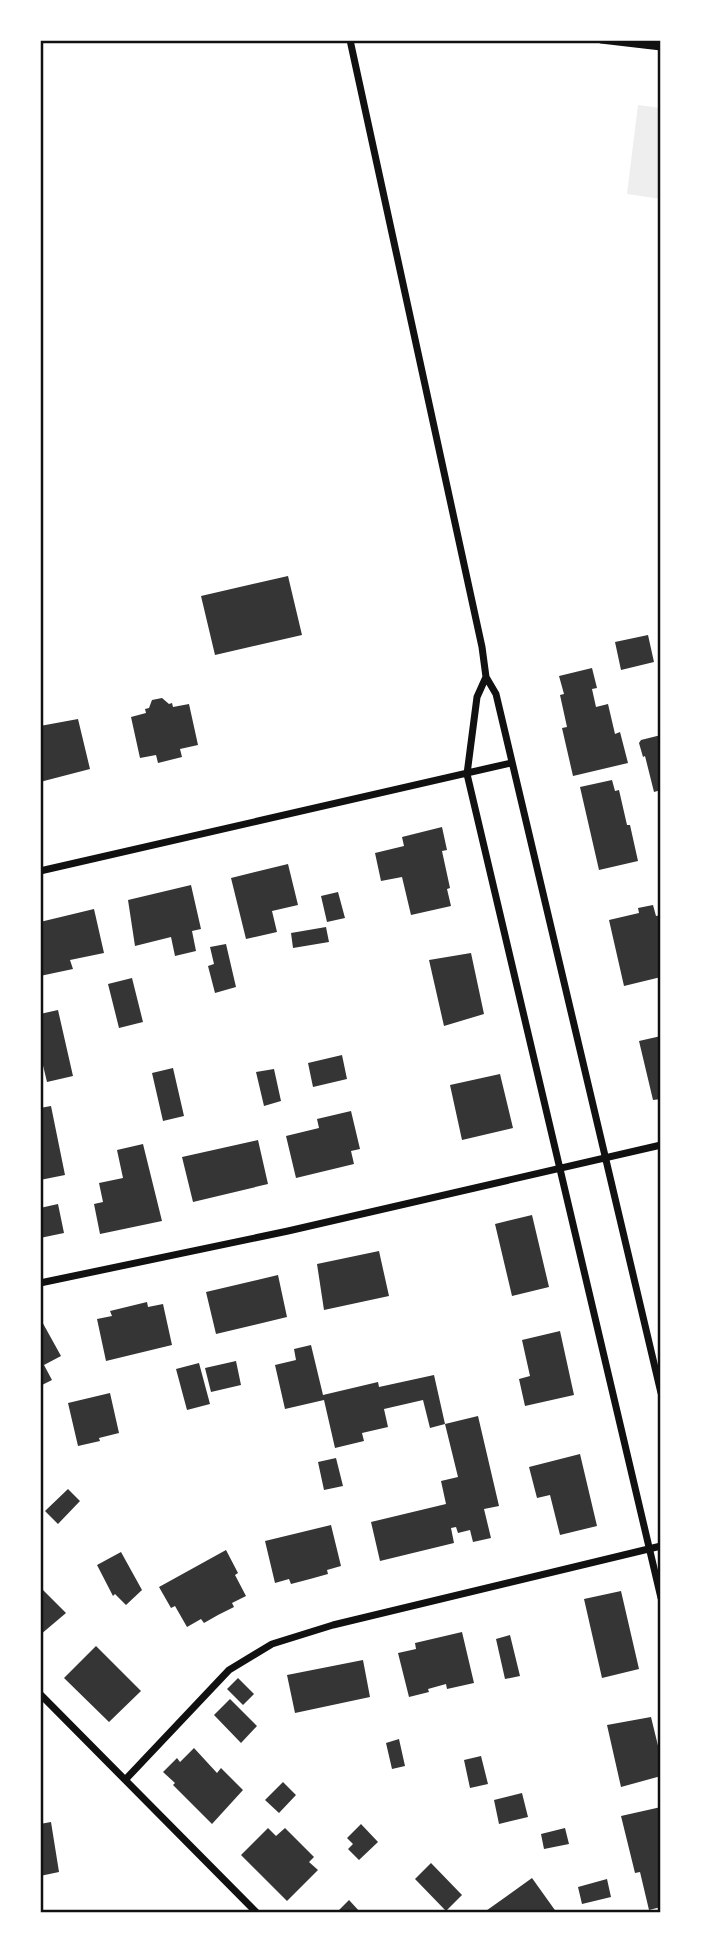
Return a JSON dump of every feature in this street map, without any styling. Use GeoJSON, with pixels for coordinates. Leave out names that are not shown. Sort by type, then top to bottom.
{"type":"FeatureCollection","features":[{"type":"Feature","properties":{"kind":"street"},"geometry":{"type":"LineString","coordinates":[[350,40],[482,647],[486,677],[496,694],[661,1393]]}},
{"type":"Feature","properties":{"kind":"street"},"geometry":{"type":"LineString","coordinates":[[601,40],[661,47]]}},
{"type":"Feature","properties":{"kind":"street"},"geometry":{"type":"LineString","coordinates":[[486,677],[477,697],[467,774],[661,1598]]}},
{"type":"Feature","properties":{"kind":"street"},"geometry":{"type":"LineString","coordinates":[[40,871],[512,763]]}},
{"type":"Feature","properties":{"kind":"street"},"geometry":{"type":"LineString","coordinates":[[40,1283],[661,1146]]}},
{"type":"Feature","properties":{"kind":"street"},"geometry":{"type":"LineString","coordinates":[[126,1779],[229,1670],[272,1644],[333,1625],[661,1546]]}},
{"type":"Feature","properties":{"kind":"street"},"geometry":{"type":"LineString","coordinates":[[40,1694],[257,1913]]}},
{"type":"Feature","properties":{"kind":"shaded area"},"geometry":{"type":"Polygon","coordinates":[[[638,105],[661,108],[661,199],[627,194],[638,105]]]}},
{"type":"Feature","properties":{"kind":"building"},"geometry":{"type":"Polygon","coordinates":[[[288,576],[302,635],[215,655],[201,596],[288,576]]]}},
{"type":"Feature","properties":{"kind":"building"},"geometry":{"type":"Polygon","coordinates":[[[648,635],[654,662],[621,670],[615,642],[648,635]]]}},
{"type":"Feature","properties":{"kind":"building"},"geometry":{"type":"Polygon","coordinates":[[[592,668],[597,688],[592,689],[596,707],[608,704],[615,734],[620,732],[628,763],[573,776],[562,728],[567,727],[560,695],[564,694],[559,676],[592,668]]]}},
{"type":"Feature","properties":{"kind":"building"},"geometry":{"type":"Polygon","coordinates":[[[162,698],[169,704],[172,703],[173,707],[189,704],[198,745],[180,749],[182,757],[158,763],[156,755],[140,758],[131,717],[146,713],[145,709],[149,708],[152,700],[162,698]]]}},
{"type":"Feature","properties":{"kind":"building"},"geometry":{"type":"Polygon","coordinates":[[[78,719],[90,769],[40,782],[40,726],[78,719]]]}},
{"type":"Feature","properties":{"kind":"building"},"geometry":{"type":"Polygon","coordinates":[[[661,735],[661,790],[654,792],[639,743],[641,740],[661,735]]]}},
{"type":"Feature","properties":{"kind":"building"},"geometry":{"type":"Polygon","coordinates":[[[612,780],[615,791],[619,790],[638,861],[599,870],[580,787],[612,780]]]}},
{"type":"Feature","properties":{"kind":"building"},"geometry":{"type":"Polygon","coordinates":[[[442,827],[447,850],[442,851],[451,906],[411,915],[402,877],[381,881],[375,853],[404,846],[402,837],[442,827]]]}},
{"type":"Feature","properties":{"kind":"building"},"geometry":{"type":"Polygon","coordinates":[[[288,864],[298,905],[272,911],[277,932],[246,939],[231,878],[288,864]]]}},
{"type":"Feature","properties":{"kind":"building"},"geometry":{"type":"Polygon","coordinates":[[[191,885],[201,929],[192,931],[196,951],[175,956],[171,937],[135,946],[128,900],[191,885]]]}},
{"type":"Feature","properties":{"kind":"building"},"geometry":{"type":"Polygon","coordinates":[[[338,892],[345,918],[327,922],[321,896],[338,892]]]}},
{"type":"Feature","properties":{"kind":"building"},"geometry":{"type":"Polygon","coordinates":[[[653,905],[656,916],[661,915],[661,977],[624,986],[609,920],[639,913],[638,908],[653,905]]]}},
{"type":"Feature","properties":{"kind":"building"},"geometry":{"type":"Polygon","coordinates":[[[94,909],[104,953],[70,960],[73,969],[40,976],[40,922],[94,909]]]}},
{"type":"Feature","properties":{"kind":"building"},"geometry":{"type":"Polygon","coordinates":[[[326,927],[329,942],[293,948],[291,933],[326,927]]]}},
{"type":"Feature","properties":{"kind":"building"},"geometry":{"type":"Polygon","coordinates":[[[226,944],[236,987],[215,993],[208,966],[214,964],[210,947],[226,944]]]}},
{"type":"Feature","properties":{"kind":"building"},"geometry":{"type":"Polygon","coordinates":[[[471,953],[484,1014],[444,1026],[429,960],[471,953]]]}},
{"type":"Feature","properties":{"kind":"building"},"geometry":{"type":"Polygon","coordinates":[[[132,978],[143,1022],[119,1028],[108,984],[132,978]]]}},
{"type":"Feature","properties":{"kind":"building"},"geometry":{"type":"Polygon","coordinates":[[[58,1010],[73,1076],[47,1082],[40,1053],[40,1014],[58,1010]]]}},
{"type":"Feature","properties":{"kind":"building"},"geometry":{"type":"Polygon","coordinates":[[[661,1036],[661,1099],[653,1100],[639,1041],[661,1036]]]}},
{"type":"Feature","properties":{"kind":"building"},"geometry":{"type":"Polygon","coordinates":[[[342,1055],[347,1079],[313,1087],[308,1063],[342,1055]]]}},
{"type":"Feature","properties":{"kind":"building"},"geometry":{"type":"Polygon","coordinates":[[[173,1068],[184,1116],[163,1121],[152,1073],[173,1068]]]}},
{"type":"Feature","properties":{"kind":"building"},"geometry":{"type":"Polygon","coordinates":[[[274,1069],[281,1101],[264,1106],[256,1072],[274,1069]]]}},
{"type":"Feature","properties":{"kind":"building"},"geometry":{"type":"Polygon","coordinates":[[[500,1074],[513,1128],[462,1140],[450,1085],[500,1074]]]}},
{"type":"Feature","properties":{"kind":"building"},"geometry":{"type":"Polygon","coordinates":[[[51,1106],[65,1175],[40,1180],[40,1108],[51,1106]]]}},
{"type":"Feature","properties":{"kind":"building"},"geometry":{"type":"Polygon","coordinates":[[[351,1111],[360,1149],[351,1151],[354,1164],[296,1178],[286,1136],[319,1128],[317,1119],[351,1111]]]}},
{"type":"Feature","properties":{"kind":"building"},"geometry":{"type":"Polygon","coordinates":[[[258,1140],[268,1184],[193,1202],[182,1157],[258,1140]]]}},
{"type":"Feature","properties":{"kind":"building"},"geometry":{"type":"Polygon","coordinates":[[[143,1144],[162,1221],[100,1234],[94,1204],[103,1202],[99,1183],[123,1178],[117,1150],[143,1144]]]}},
{"type":"Feature","properties":{"kind":"building"},"geometry":{"type":"Polygon","coordinates":[[[58,1204],[64,1233],[40,1238],[40,1208],[58,1204]]]}},
{"type":"Feature","properties":{"kind":"building"},"geometry":{"type":"Polygon","coordinates":[[[532,1215],[549,1287],[512,1296],[495,1224],[532,1215]]]}},
{"type":"Feature","properties":{"kind":"building"},"geometry":{"type":"Polygon","coordinates":[[[379,1251],[389,1296],[324,1310],[317,1264],[379,1251]]]}},
{"type":"Feature","properties":{"kind":"building"},"geometry":{"type":"Polygon","coordinates":[[[278,1275],[287,1317],[216,1334],[206,1292],[278,1275]]]}},
{"type":"Feature","properties":{"kind":"building"},"geometry":{"type":"Polygon","coordinates":[[[147,1302],[148,1307],[163,1304],[172,1345],[106,1361],[97,1319],[112,1316],[110,1311],[147,1302]]]}},
{"type":"Feature","properties":{"kind":"building"},"geometry":{"type":"Polygon","coordinates":[[[40,1318],[61,1356],[44,1365],[52,1380],[40,1386],[40,1318]]]}},
{"type":"Feature","properties":{"kind":"building"},"geometry":{"type":"Polygon","coordinates":[[[560,1331],[574,1395],[525,1406],[519,1379],[530,1376],[522,1340],[560,1331]]]}},
{"type":"Feature","properties":{"kind":"building"},"geometry":{"type":"Polygon","coordinates":[[[311,1345],[323,1395],[378,1382],[379,1387],[434,1375],[445,1424],[430,1428],[423,1400],[384,1409],[388,1427],[362,1433],[364,1441],[335,1448],[324,1400],[285,1409],[275,1365],[296,1360],[294,1349],[311,1345]]]}},
{"type":"Feature","properties":{"kind":"building"},"geometry":{"type":"Polygon","coordinates":[[[236,1361],[241,1385],[211,1392],[205,1368],[236,1361]]]}},
{"type":"Feature","properties":{"kind":"building"},"geometry":{"type":"Polygon","coordinates":[[[199,1363],[210,1404],[187,1410],[176,1369],[199,1363]]]}},
{"type":"Feature","properties":{"kind":"building"},"geometry":{"type":"Polygon","coordinates":[[[110,1393],[119,1433],[78,1446],[68,1403],[110,1393]]]}},
{"type":"Feature","properties":{"kind":"building"},"geometry":{"type":"Polygon","coordinates":[[[478,1416],[499,1506],[484,1509],[491,1538],[473,1542],[470,1530],[458,1533],[456,1527],[451,1528],[454,1543],[380,1561],[371,1522],[446,1504],[441,1481],[458,1477],[445,1424],[478,1416]]]}},
{"type":"Feature","properties":{"kind":"building"},"geometry":{"type":"Polygon","coordinates":[[[580,1454],[597,1526],[560,1535],[550,1495],[537,1498],[529,1467],[580,1454]]]}},
{"type":"Feature","properties":{"kind":"building"},"geometry":{"type":"Polygon","coordinates":[[[336,1458],[343,1486],[324,1490],[318,1462],[336,1458]]]}},
{"type":"Feature","properties":{"kind":"building"},"geometry":{"type":"Polygon","coordinates":[[[68,1489],[80,1501],[58,1524],[45,1511],[68,1489]]]}},
{"type":"Feature","properties":{"kind":"building"},"geometry":{"type":"Polygon","coordinates":[[[331,1525],[341,1566],[327,1570],[328,1574],[291,1584],[289,1579],[275,1583],[265,1541],[331,1525]]]}},
{"type":"Feature","properties":{"kind":"building"},"geometry":{"type":"Polygon","coordinates":[[[226,1550],[246,1596],[232,1603],[234,1607],[204,1623],[201,1619],[187,1627],[175,1606],[171,1608],[159,1587],[226,1550]]]}},
{"type":"Feature","properties":{"kind":"building"},"geometry":{"type":"Polygon","coordinates":[[[121,1552],[142,1590],[126,1605],[115,1594],[113,1596],[97,1565],[121,1552]]]}},
{"type":"Feature","properties":{"kind":"building"},"geometry":{"type":"Polygon","coordinates":[[[40,1587],[66,1613],[40,1635],[40,1587]]]}},
{"type":"Feature","properties":{"kind":"building"},"geometry":{"type":"Polygon","coordinates":[[[621,1591],[639,1669],[602,1678],[584,1599],[621,1591]]]}},
{"type":"Feature","properties":{"kind":"building"},"geometry":{"type":"Polygon","coordinates":[[[462,1632],[474,1683],[447,1689],[446,1684],[409,1697],[398,1653],[416,1649],[415,1643],[462,1632]]]}},
{"type":"Feature","properties":{"kind":"building"},"geometry":{"type":"Polygon","coordinates":[[[510,1635],[520,1676],[505,1679],[496,1639],[510,1635]]]}},
{"type":"Feature","properties":{"kind":"building"},"geometry":{"type":"Polygon","coordinates":[[[96,1646],[141,1691],[109,1722],[64,1678],[96,1646]]]}},
{"type":"Feature","properties":{"kind":"building"},"geometry":{"type":"Polygon","coordinates":[[[363,1660],[370,1697],[295,1713],[287,1675],[363,1660]]]}},
{"type":"Feature","properties":{"kind":"building"},"geometry":{"type":"Polygon","coordinates":[[[238,1678],[254,1694],[243,1705],[227,1689],[238,1678]]]}},
{"type":"Feature","properties":{"kind":"building"},"geometry":{"type":"Polygon","coordinates":[[[230,1699],[257,1726],[241,1743],[214,1715],[230,1699]]]}},
{"type":"Feature","properties":{"kind":"building"},"geometry":{"type":"Polygon","coordinates":[[[651,1717],[661,1758],[661,1776],[621,1787],[607,1725],[651,1717]]]}},
{"type":"Feature","properties":{"kind":"building"},"geometry":{"type":"Polygon","coordinates":[[[399,1739],[405,1766],[392,1769],[386,1743],[399,1739]]]}},
{"type":"Feature","properties":{"kind":"building"},"geometry":{"type":"Polygon","coordinates":[[[194,1748],[217,1773],[221,1768],[243,1790],[212,1824],[163,1772],[177,1758],[180,1762],[194,1748]]]}},
{"type":"Feature","properties":{"kind":"building"},"geometry":{"type":"Polygon","coordinates":[[[481,1756],[488,1784],[470,1788],[464,1760],[481,1756]]]}},
{"type":"Feature","properties":{"kind":"building"},"geometry":{"type":"Polygon","coordinates":[[[283,1782],[296,1795],[279,1813],[265,1800],[283,1782]]]}},
{"type":"Feature","properties":{"kind":"building"},"geometry":{"type":"Polygon","coordinates":[[[522,1793],[528,1817],[499,1824],[494,1800],[522,1793]]]}},
{"type":"Feature","properties":{"kind":"building"},"geometry":{"type":"Polygon","coordinates":[[[661,1807],[661,1907],[649,1910],[640,1872],[635,1873],[621,1816],[661,1807]]]}},
{"type":"Feature","properties":{"kind":"building"},"geometry":{"type":"Polygon","coordinates":[[[51,1822],[59,1872],[40,1876],[40,1824],[51,1822]]]}},
{"type":"Feature","properties":{"kind":"building"},"geometry":{"type":"Polygon","coordinates":[[[361,1824],[378,1842],[359,1860],[348,1849],[353,1844],[347,1838],[361,1824]]]}},
{"type":"Feature","properties":{"kind":"building"},"geometry":{"type":"Polygon","coordinates":[[[268,1828],[276,1836],[285,1828],[314,1857],[309,1862],[318,1870],[287,1901],[241,1855],[268,1828]]]}},
{"type":"Feature","properties":{"kind":"building"},"geometry":{"type":"Polygon","coordinates":[[[565,1828],[569,1844],[544,1849],[541,1834],[565,1828]]]}},
{"type":"Feature","properties":{"kind":"building"},"geometry":{"type":"Polygon","coordinates":[[[431,1863],[462,1895],[446,1911],[415,1879],[431,1863]]]}},
{"type":"Feature","properties":{"kind":"building"},"geometry":{"type":"Polygon","coordinates":[[[532,1878],[557,1913],[483,1913],[507,1896],[532,1878]]]}},
{"type":"Feature","properties":{"kind":"building"},"geometry":{"type":"Polygon","coordinates":[[[607,1879],[611,1897],[582,1904],[578,1887],[607,1879]]]}},
{"type":"Feature","properties":{"kind":"building"},"geometry":{"type":"Polygon","coordinates":[[[349,1900],[361,1913],[336,1913],[349,1900]]]}}]}
